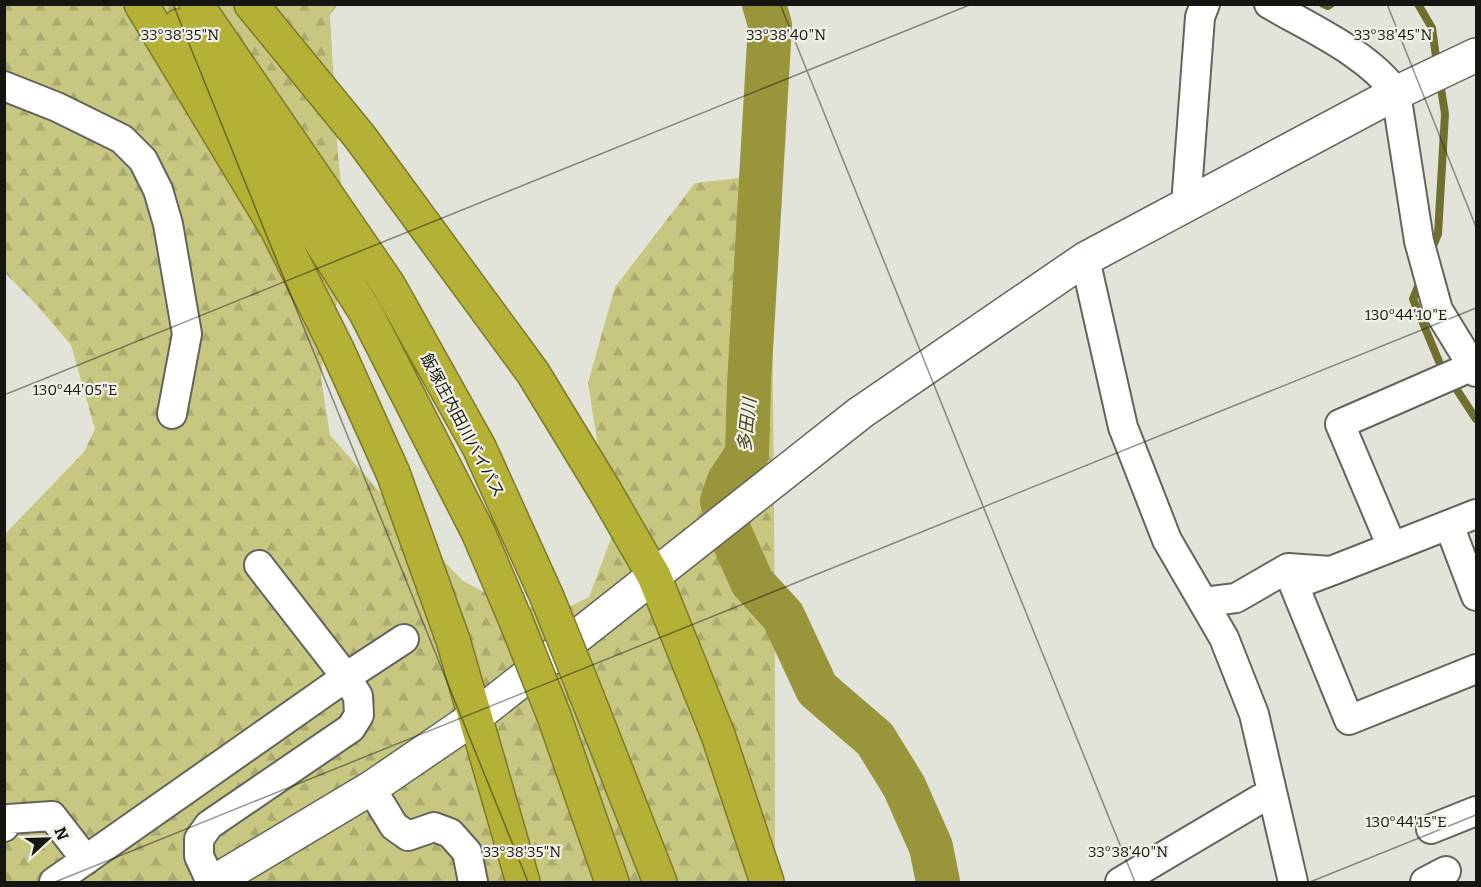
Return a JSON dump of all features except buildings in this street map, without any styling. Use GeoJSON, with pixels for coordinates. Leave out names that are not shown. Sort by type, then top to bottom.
{"type":"FeatureCollection","features":[{"type":"Feature","properties":{"kind":"highway"},"geometry":{"type":"LineString","coordinates":[[141,4],[277,229],[337,349],[393,473],[453,640],[523,882]]}},
{"type":"Feature","properties":{"kind":"highway","name":"飯塚庄内田川バイパス"},"geometry":{"type":"LineString","coordinates":[[162,4],[189,40],[365,311],[478,532],[554,716],[612,882]]}},
{"type":"Feature","properties":{"kind":"highway","name":"飯塚庄内田川バイパス"},"geometry":{"type":"LineString","coordinates":[[196,4],[389,286],[479,447],[547,597],[660,882]]}},
{"type":"Feature","properties":{"kind":"highway"},"geometry":{"type":"LineString","coordinates":[[251,4],[360,137],[533,373],[605,491],[654,576],[718,735],[767,882]]}},
{"type":"Feature","properties":{"kind":"street"},"geometry":{"type":"LineString","coordinates":[[1186,205],[1200,17],[1205,4]]}},
{"type":"Feature","properties":{"kind":"street"},"geometry":{"type":"LineString","coordinates":[[1269,4],[1343,47],[1373,68],[1387,80],[1396,93],[1419,242],[1434,298],[1438,309],[1475,369],[1340,424],[1392,547]]}},
{"type":"Feature","properties":{"kind":"street"},"geometry":{"type":"LineString","coordinates":[[260,565],[346,676],[358,696],[359,715],[351,728],[208,825],[199,839],[199,856],[213,882],[371,788],[476,717],[860,412],[1086,259],[1396,93],[1476,55]]}},
{"type":"Feature","properties":{"kind":"street"},"geometry":{"type":"LineString","coordinates":[[4,86],[57,106],[122,139],[143,160],[158,190],[168,224],[187,334],[172,414]]}},
{"type":"Feature","properties":{"kind":"street"},"geometry":{"type":"LineString","coordinates":[[1086,259],[1123,427],[1167,540],[1224,638],[1254,714],[1293,882]]}},
{"type":"Feature","properties":{"kind":"street"},"geometry":{"type":"LineString","coordinates":[[1476,514],[1294,585],[1349,720],[1476,669]]}},
{"type":"Feature","properties":{"kind":"street"},"geometry":{"type":"LineString","coordinates":[[1449,525],[1476,596]]}},
{"type":"Feature","properties":{"kind":"street"},"geometry":{"type":"LineString","coordinates":[[1204,602],[1236,598],[1288,568],[1331,571]]}},
{"type":"Feature","properties":{"kind":"street"},"geometry":{"type":"LineString","coordinates":[[54,882],[346,676],[404,639]]}},
{"type":"Feature","properties":{"kind":"street"},"geometry":{"type":"LineString","coordinates":[[371,788],[394,826],[408,836],[434,827],[450,833],[467,852],[473,882]]}},
{"type":"Feature","properties":{"kind":"street"},"geometry":{"type":"LineString","coordinates":[[1120,882],[1272,792]]}},
{"type":"Feature","properties":{"kind":"street"},"geometry":{"type":"LineString","coordinates":[[1431,829],[1476,811]]}},
{"type":"Feature","properties":{"kind":"street"},"geometry":{"type":"LineString","coordinates":[[6,821],[52,816],[86,860]]}},
{"type":"Feature","properties":{"kind":"green space"},"geometry":{"type":"Polygon","coordinates":[[[5,5],[337,5],[330,16],[338,155],[347,238],[337,302],[324,346],[321,379],[330,435],[406,522],[463,581],[501,601],[557,613],[589,597],[612,536],[588,383],[615,287],[695,183],[740,178],[754,187],[772,279],[775,882],[5,882],[4,535],[84,452],[95,429],[71,345],[35,303],[5,273],[5,5]]]}},
{"type":"Feature","properties":{"kind":"waterway","name":"多田川"},"geometry":{"type":"LineString","coordinates":[[764,4],[770,25],[747,454],[729,481],[722,501],[729,530],[752,582],[783,616],[817,689],[875,739],[904,786],[931,847],[938,882]]}},
{"type":"Feature","properties":{"kind":"waterway"},"geometry":{"type":"LineString","coordinates":[[1323,4],[1328,6],[1331,4]]}},
{"type":"Feature","properties":{"kind":"waterway"},"geometry":{"type":"LineString","coordinates":[[1418,4],[1432,28],[1437,64]]}},
{"type":"Feature","properties":{"kind":"waterway"},"geometry":{"type":"LineString","coordinates":[[1431,251],[1438,234],[1445,114],[1440,82]]}},
{"type":"Feature","properties":{"kind":"waterway"},"geometry":{"type":"LineString","coordinates":[[1421,279],[1413,299],[1440,364],[1476,419]]}}]}
